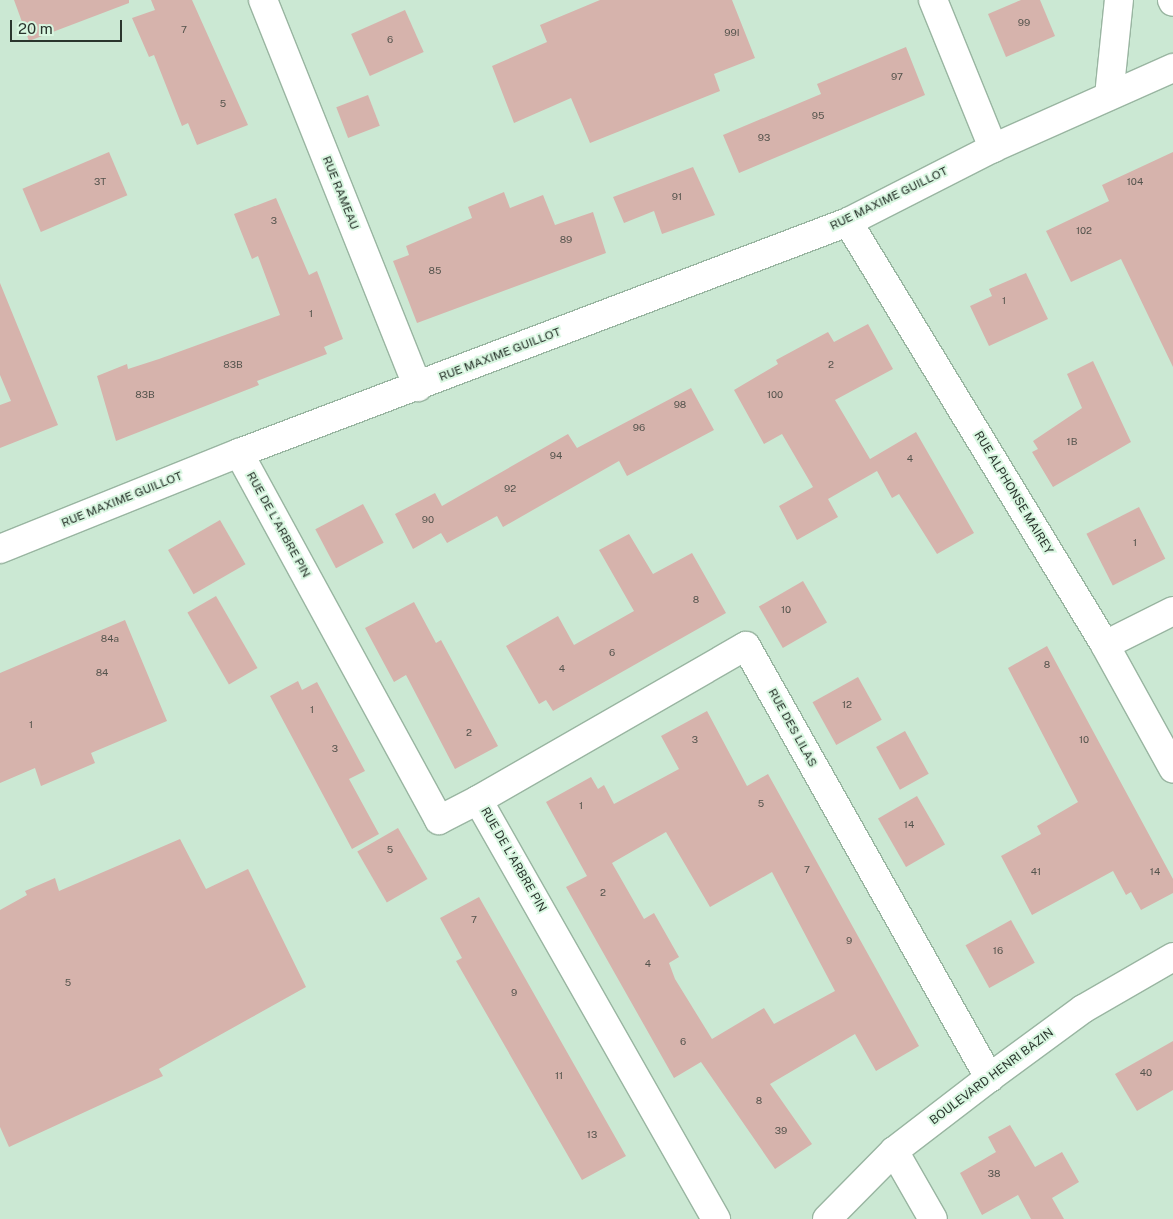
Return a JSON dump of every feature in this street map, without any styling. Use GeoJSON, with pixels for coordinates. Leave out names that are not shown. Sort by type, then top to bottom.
{"type":"FeatureCollection","features":[{"type":"Feature","properties":{"kind":"street","name":"RUE RAMEAU"},"geometry":{"type":"LineString","coordinates":[[263,0],[418,387]]}},
{"type":"Feature","properties":{"kind":"street"},"geometry":{"type":"LineString","coordinates":[[933,0],[994,148]]}},
{"type":"Feature","properties":{"kind":"street"},"geometry":{"type":"LineString","coordinates":[[1110,96],[1120,0]]}},
{"type":"Feature","properties":{"kind":"street","name":"RUE MAXIME GUILLOT"},"geometry":{"type":"LineString","coordinates":[[0,549],[239,453],[418,387],[848,222],[994,148],[1173,68]]}},
{"type":"Feature","properties":{"kind":"street","name":"RUE ALPHONSE MAIREY"},"geometry":{"type":"LineString","coordinates":[[848,222],[1105,645],[1173,768]]}},
{"type":"Feature","properties":{"kind":"street","name":"RUE DE L'ARBRE PIN"},"geometry":{"type":"LineString","coordinates":[[239,453],[439,820],[478,800],[716,1219]]}},
{"type":"Feature","properties":{"kind":"street"},"geometry":{"type":"LineString","coordinates":[[1105,645],[1173,611]]}},
{"type":"Feature","properties":{"kind":"street","name":"RUE DES LILAS"},"geometry":{"type":"LineString","coordinates":[[478,800],[746,646],[989,1078]]}},
{"type":"Feature","properties":{"kind":"street","name":"BOULEVARD HENRI BAZIN"},"geometry":{"type":"LineString","coordinates":[[827,1219],[894,1151],[989,1078],[1083,1009],[1173,957]]}},
{"type":"Feature","properties":{"kind":"street"},"geometry":{"type":"LineString","coordinates":[[894,1151],[933,1219]]}},
{"type":"Feature","properties":{"kind":"building"},"geometry":{"type":"Polygon","coordinates":[[[14,0],[129,0],[129,3],[29,41],[14,0]]]}},
{"type":"Feature","properties":{"kind":"building"},"geometry":{"type":"Polygon","coordinates":[[[151,0],[192,0],[248,125],[197,145],[188,123],[182,126],[154,55],[149,57],[132,18],[155,10],[151,0]]]}},
{"type":"Feature","properties":{"kind":"building"},"geometry":{"type":"Polygon","coordinates":[[[600,0],[732,0],[755,58],[714,74],[720,91],[590,143],[571,98],[514,123],[492,66],[547,42],[540,25],[600,0]]]}},
{"type":"Feature","properties":{"kind":"building"},"geometry":{"type":"Polygon","coordinates":[[[1021,0],[1040,0],[1055,36],[1006,57],[988,14],[1021,0]]]}},
{"type":"Feature","properties":{"kind":"building"},"geometry":{"type":"Polygon","coordinates":[[[405,10],[424,52],[370,76],[351,34],[405,10]]]}},
{"type":"Feature","properties":{"kind":"building"},"geometry":{"type":"Polygon","coordinates":[[[906,47],[925,95],[739,173],[723,135],[821,94],[817,84],[906,47]]]}},
{"type":"Feature","properties":{"kind":"building"},"geometry":{"type":"Polygon","coordinates":[[[368,95],[380,126],[348,138],[336,107],[368,95]]]}},
{"type":"Feature","properties":{"kind":"building"},"geometry":{"type":"Polygon","coordinates":[[[109,152],[127,195],[41,232],[22,189],[109,152]]]}},
{"type":"Feature","properties":{"kind":"building"},"geometry":{"type":"Polygon","coordinates":[[[1173,152],[1173,367],[1121,259],[1071,282],[1046,231],[1109,201],[1102,185],[1173,152]]]}},
{"type":"Feature","properties":{"kind":"building"},"geometry":{"type":"Polygon","coordinates":[[[693,167],[715,215],[662,234],[654,211],[624,223],[613,197],[693,167]]]}},
{"type":"Feature","properties":{"kind":"building"},"geometry":{"type":"Polygon","coordinates":[[[504,192],[510,208],[543,195],[555,225],[593,212],[606,253],[417,323],[393,261],[409,255],[406,246],[472,218],[468,207],[504,192]]]}},
{"type":"Feature","properties":{"kind":"building"},"geometry":{"type":"Polygon","coordinates":[[[276,198],[309,275],[317,271],[343,339],[324,347],[327,354],[257,381],[259,385],[116,441],[97,376],[127,364],[128,369],[159,359],[280,315],[258,256],[252,259],[234,214],[276,198]]]}},
{"type":"Feature","properties":{"kind":"building"},"geometry":{"type":"Polygon","coordinates":[[[1026,273],[1048,319],[989,346],[970,306],[992,296],[989,289],[1026,273]]]}},
{"type":"Feature","properties":{"kind":"building"},"geometry":{"type":"Polygon","coordinates":[[[0,283],[58,425],[0,448],[0,405],[11,401],[0,375],[0,283]]]}},
{"type":"Feature","properties":{"kind":"building"},"geometry":{"type":"Polygon","coordinates":[[[868,324],[893,369],[835,400],[870,459],[916,432],[974,533],[937,554],[899,494],[892,498],[877,471],[828,499],[838,517],[797,540],[779,506],[813,487],[782,434],[764,444],[734,390],[778,364],[776,360],[828,332],[834,342],[868,324]]]}},
{"type":"Feature","properties":{"kind":"building"},"geometry":{"type":"Polygon","coordinates":[[[1093,361],[1131,442],[1053,487],[1032,452],[1038,449],[1033,441],[1082,408],[1067,374],[1093,361]]]}},
{"type":"Feature","properties":{"kind":"building"},"geometry":{"type":"Polygon","coordinates":[[[691,388],[714,430],[627,476],[619,461],[503,527],[497,516],[447,543],[441,533],[413,549],[395,514],[435,493],[442,506],[568,434],[577,448],[691,388]]]}},
{"type":"Feature","properties":{"kind":"building"},"geometry":{"type":"Polygon","coordinates":[[[363,504],[384,543],[336,568],[315,529],[363,504]]]}},
{"type":"Feature","properties":{"kind":"building"},"geometry":{"type":"Polygon","coordinates":[[[1139,507],[1165,559],[1113,585],[1086,534],[1139,507]]]}},
{"type":"Feature","properties":{"kind":"building"},"geometry":{"type":"Polygon","coordinates":[[[220,520],[246,564],[194,594],[168,550],[220,520]]]}},
{"type":"Feature","properties":{"kind":"building"},"geometry":{"type":"Polygon","coordinates":[[[629,534],[653,574],[692,553],[726,613],[553,711],[546,700],[539,704],[506,646],[558,616],[574,645],[634,611],[599,550],[629,534]]]}},
{"type":"Feature","properties":{"kind":"building"},"geometry":{"type":"Polygon","coordinates":[[[803,581],[827,623],[783,648],[759,606],[803,581]]]}},
{"type":"Feature","properties":{"kind":"building"},"geometry":{"type":"Polygon","coordinates":[[[216,596],[258,668],[229,684],[187,612],[216,596]]]}},
{"type":"Feature","properties":{"kind":"building"},"geometry":{"type":"Polygon","coordinates":[[[414,602],[436,643],[441,640],[498,746],[455,769],[406,675],[394,682],[365,628],[414,602]]]}},
{"type":"Feature","properties":{"kind":"building"},"geometry":{"type":"Polygon","coordinates":[[[125,620],[167,721],[91,753],[95,763],[41,786],[35,768],[0,783],[0,673],[125,620]]]}},
{"type":"Feature","properties":{"kind":"building"},"geometry":{"type":"Polygon","coordinates":[[[1047,646],[1173,879],[1173,893],[1141,910],[1131,892],[1126,895],[1113,871],[1032,915],[1001,856],[1041,834],[1037,826],[1078,802],[1008,668],[1047,646]]]}},
{"type":"Feature","properties":{"kind":"building"},"geometry":{"type":"Polygon","coordinates":[[[858,677],[882,720],[836,745],[813,702],[858,677]]]}},
{"type":"Feature","properties":{"kind":"building"},"geometry":{"type":"Polygon","coordinates":[[[298,681],[302,690],[317,682],[365,771],[349,779],[379,834],[352,849],[270,696],[298,681]]]}},
{"type":"Feature","properties":{"kind":"building"},"geometry":{"type":"Polygon","coordinates":[[[707,711],[747,786],[768,774],[919,1046],[876,1071],[855,1034],[770,1084],[812,1144],[775,1169],[701,1062],[674,1078],[566,887],[587,876],[546,802],[591,777],[598,789],[604,785],[614,804],[679,769],[661,736],[707,711]],[[666,832],[612,863],[644,919],[654,913],[679,957],[669,963],[675,979],[712,1039],[764,1008],[774,1024],[835,991],[772,872],[710,907],[666,832]]]}},
{"type":"Feature","properties":{"kind":"building"},"geometry":{"type":"Polygon","coordinates":[[[905,731],[929,774],[900,790],[876,747],[905,731]]]}},
{"type":"Feature","properties":{"kind":"building"},"geometry":{"type":"Polygon","coordinates":[[[917,796],[945,844],[906,867],[878,818],[917,796]]]}},
{"type":"Feature","properties":{"kind":"building"},"geometry":{"type":"Polygon","coordinates":[[[398,828],[427,879],[387,903],[357,852],[398,828]]]}},
{"type":"Feature","properties":{"kind":"building"},"geometry":{"type":"Polygon","coordinates":[[[180,839],[206,889],[248,869],[306,987],[159,1069],[163,1076],[9,1147],[0,1127],[0,910],[27,895],[25,891],[55,878],[59,891],[180,839]]]}},
{"type":"Feature","properties":{"kind":"building"},"geometry":{"type":"Polygon","coordinates":[[[479,897],[626,1156],[582,1180],[456,961],[462,958],[440,918],[479,897]]]}},
{"type":"Feature","properties":{"kind":"building"},"geometry":{"type":"Polygon","coordinates":[[[1011,920],[1035,963],[989,988],[966,945],[1011,920]]]}},
{"type":"Feature","properties":{"kind":"building"},"geometry":{"type":"Polygon","coordinates":[[[1173,1041],[1173,1090],[1137,1111],[1115,1074],[1173,1041]]]}},
{"type":"Feature","properties":{"kind":"building"},"geometry":{"type":"Polygon","coordinates":[[[1010,1125],[1035,1167],[1062,1152],[1079,1182],[1052,1198],[1064,1219],[1031,1219],[1018,1195],[982,1215],[960,1173],[996,1152],[988,1137],[1010,1125]]]}}]}
